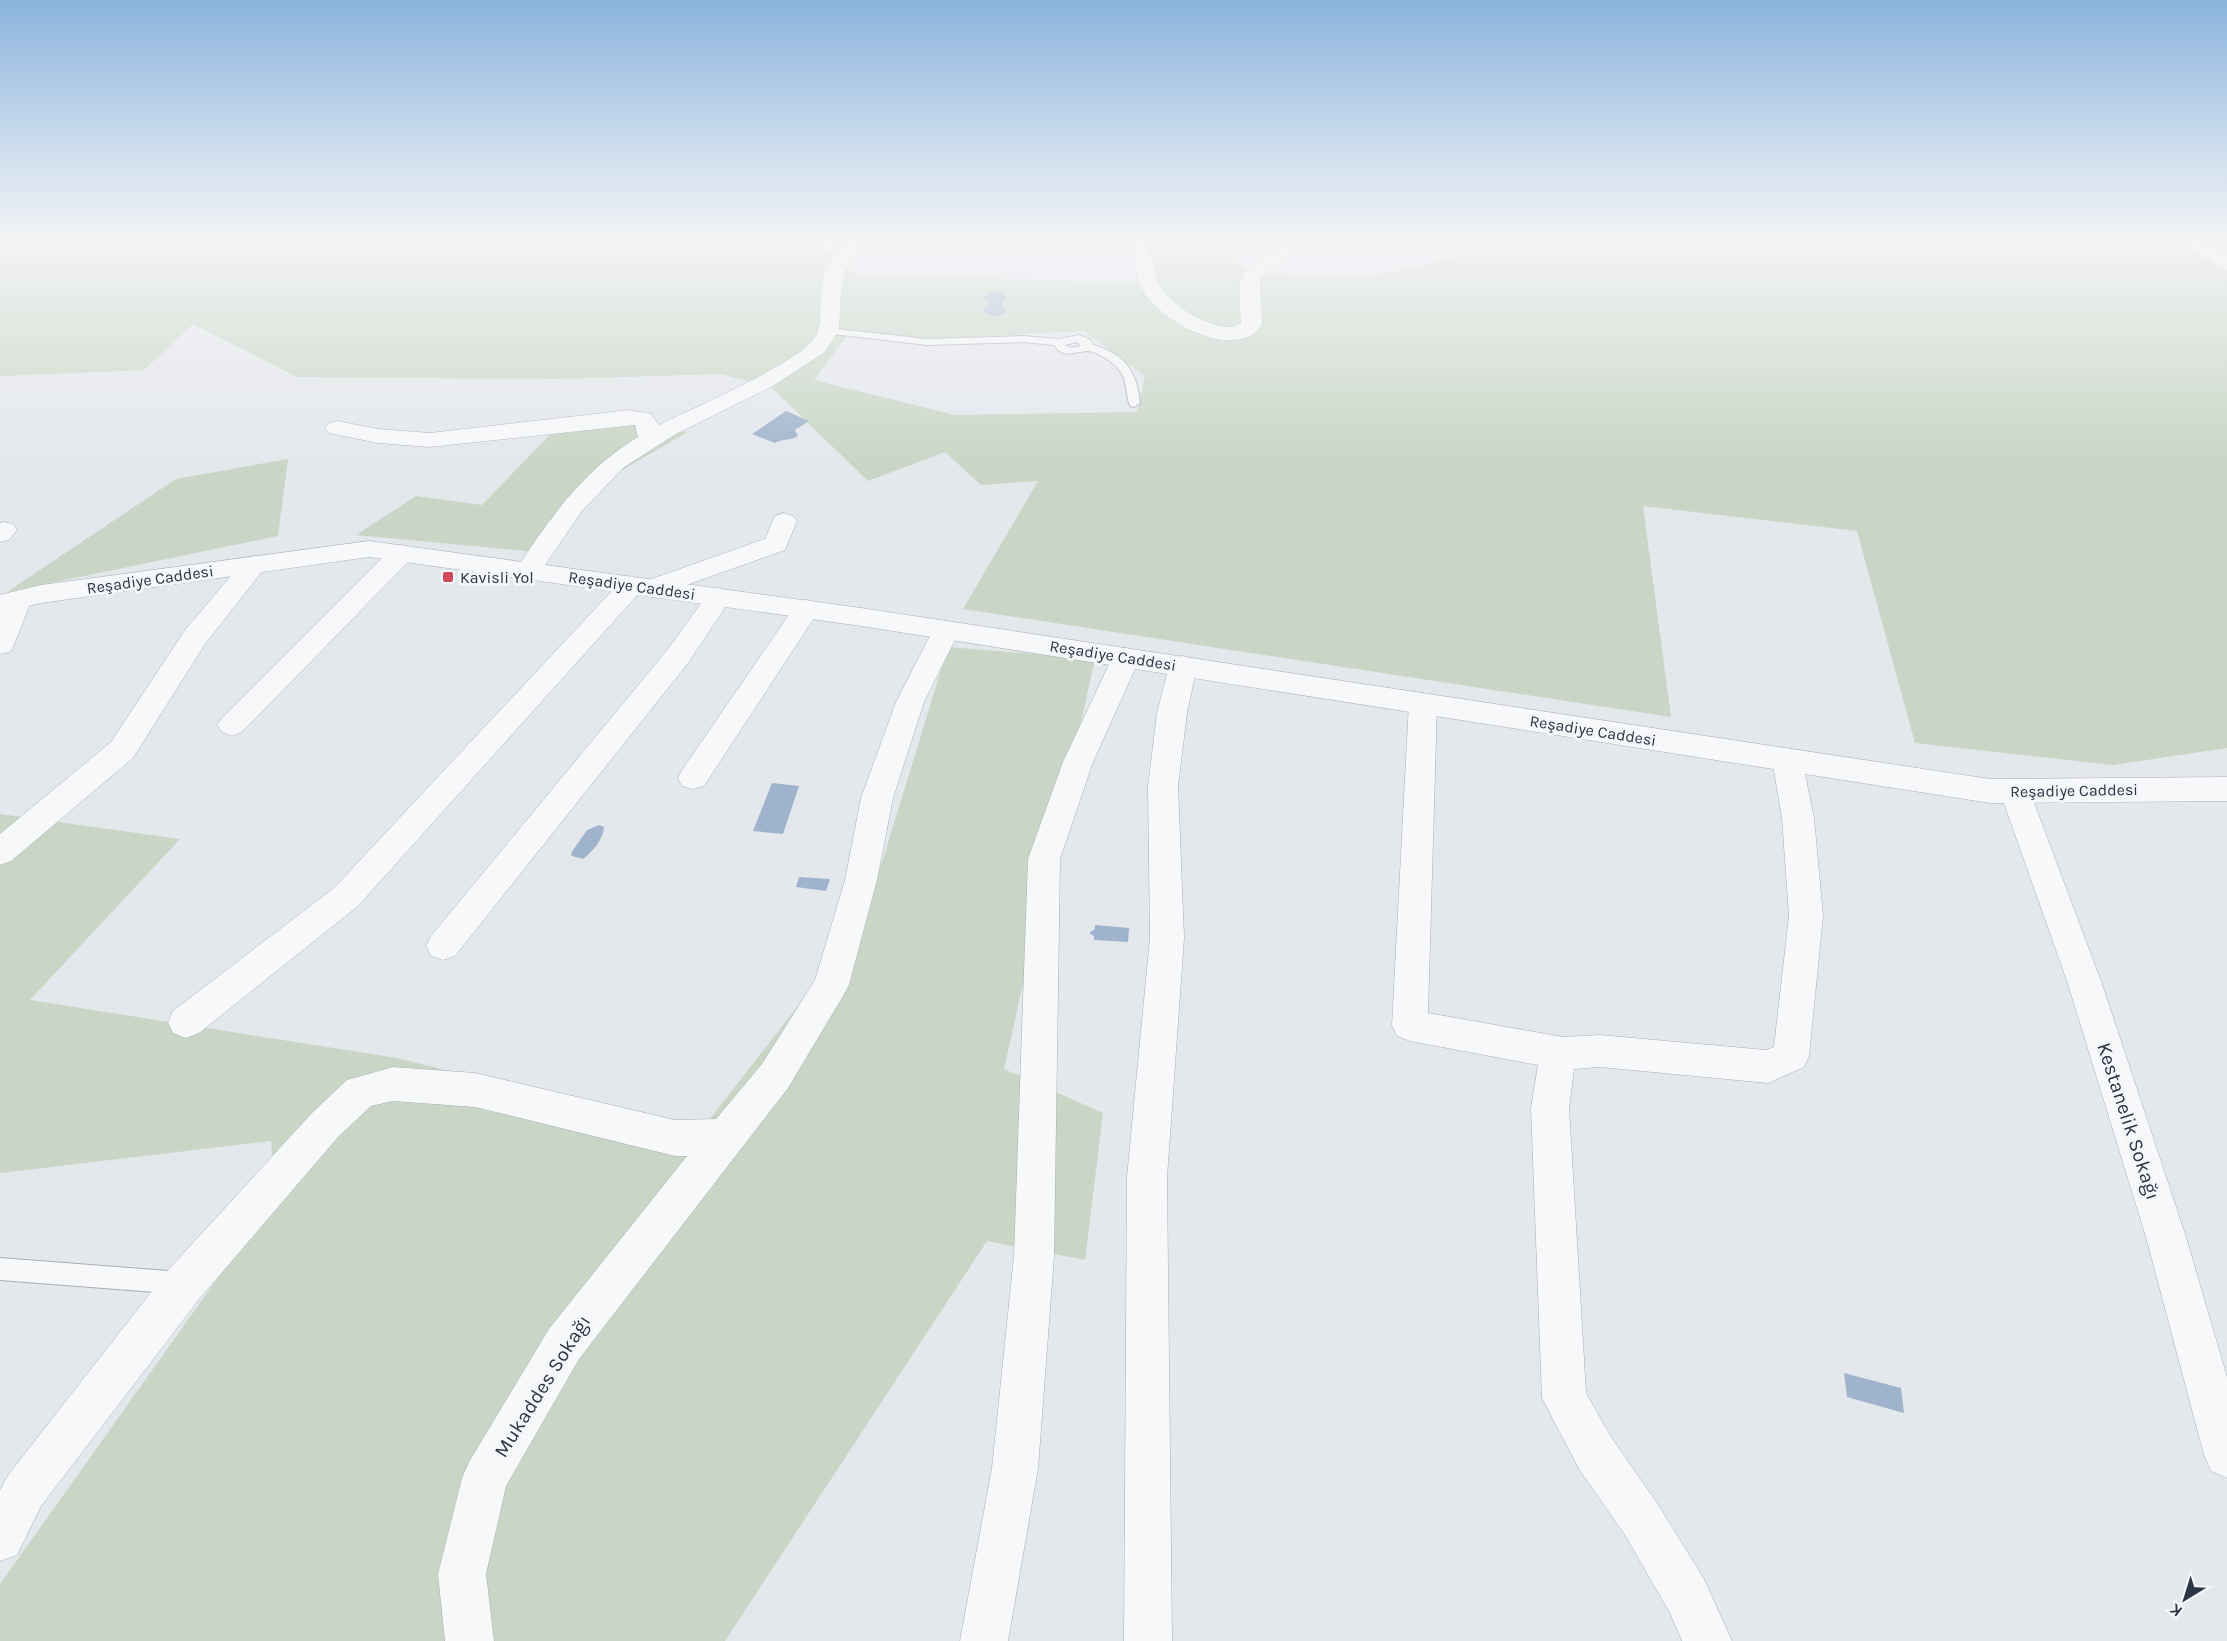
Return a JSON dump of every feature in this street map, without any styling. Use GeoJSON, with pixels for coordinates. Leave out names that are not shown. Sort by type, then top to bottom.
{"type":"FeatureCollection","features":[{"type":"Feature","properties":{"kind":"street"},"geometry":{"type":"LineString","coordinates":[[528,571],[585,489],[617,461],[650,440],[767,381],[812,352],[822,343],[828,331],[829,312]]}},
{"type":"Feature","properties":{"kind":"street"},"geometry":{"type":"LineString","coordinates":[[1175,312],[1208,330],[1227,335],[1241,334],[1249,329],[1252,325],[1251,312]]}},
{"type":"Feature","properties":{"kind":"street"},"geometry":{"type":"LineString","coordinates":[[337,428],[378,436],[430,440],[629,417],[643,419],[647,425],[650,440]]}},
{"type":"Feature","properties":{"kind":"street"},"geometry":{"type":"LineString","coordinates":[[186,1022],[346,897],[642,586],[776,544],[784,521]]}},
{"type":"Feature","properties":{"kind":"street","name":"Reşadiye Caddesi"},"geometry":{"type":"LineString","coordinates":[[10,602],[41,594],[369,549],[807,609],[1990,791],[2227,789]]}},
{"type":"Feature","properties":{"kind":"street"},"geometry":{"type":"LineString","coordinates":[[232,725],[402,553]]}},
{"type":"Feature","properties":{"kind":"street"},"geometry":{"type":"LineString","coordinates":[[0,852],[122,750],[195,637],[255,564]]}},
{"type":"Feature","properties":{"kind":"street"},"geometry":{"type":"LineString","coordinates":[[443,946],[678,656],[719,597]]}},
{"type":"Feature","properties":{"kind":"street"},"geometry":{"type":"LineString","coordinates":[[0,645],[10,602]]}},
{"type":"Feature","properties":{"kind":"street"},"geometry":{"type":"LineString","coordinates":[[693,778],[807,609]]}},
{"type":"Feature","properties":{"kind":"street","name":"Mukaddes Sokağı"},"geometry":{"type":"LineString","coordinates":[[469,1641],[462,1574],[485,1478],[564,1344],[775,1076],[831,985],[861,880],[877,798],[910,702],[946,630]]}},
{"type":"Feature","properties":{"kind":"street"},"geometry":{"type":"LineString","coordinates":[[984,1641],[1016,1468],[1034,1256],[1044,859],[1078,762],[1126,657]]}},
{"type":"Feature","properties":{"kind":"street"},"geometry":{"type":"LineString","coordinates":[[1148,1641],[1147,1176],[1167,938],[1164,786],[1172,713],[1183,666]]}},
{"type":"Feature","properties":{"kind":"street"},"geometry":{"type":"LineString","coordinates":[[1424,704],[1410,1025],[1563,1053],[1600,1051],[1768,1067],[1791,1056],[1806,916],[1798,818],[1787,759]]}},
{"type":"Feature","properties":{"kind":"street","name":"Kestanelik Sokağı"},"geometry":{"type":"LineString","coordinates":[[2015,792],[2085,984],[2152,1193],[2227,1455]]}},
{"type":"Feature","properties":{"kind":"street"},"geometry":{"type":"LineString","coordinates":[[1563,1053],[1558,1055],[1550,1108],[1564,1398],[1594,1452],[1641,1519],[1687,1596],[1707,1641]]}},
{"type":"Feature","properties":{"kind":"street"},"geometry":{"type":"LineString","coordinates":[[0,1538],[25,1490],[185,1283],[325,1125],[360,1092],[393,1084],[475,1090],[675,1138],[725,1137]]}},
{"type":"Feature","properties":{"kind":"lane"},"geometry":{"type":"LineString","coordinates":[[828,331],[927,342],[1023,339],[1060,342],[1068,338],[1079,338],[1087,342],[1087,348],[1103,353],[1123,365],[1132,381],[1134,403]]}},
{"type":"Feature","properties":{"kind":"lane"},"geometry":{"type":"LineString","coordinates":[[0,1269],[185,1283]]}},
{"type":"Feature","properties":{"kind":"green space"},"geometry":{"type":"Polygon","coordinates":[[[0,312],[2227,312],[2227,748],[2113,765],[1915,743],[1857,531],[1643,506],[1671,717],[963,609],[1038,481],[981,485],[945,452],[868,481],[769,385],[719,374],[558,379],[297,377],[193,324],[144,370],[0,376],[0,312]],[[1084,331],[932,339],[848,334],[814,380],[954,415],[1137,412],[1145,376],[1084,331]]]}},
{"type":"Feature","properties":{"kind":"green space"},"geometry":{"type":"Polygon","coordinates":[[[567,417],[688,432],[617,473],[537,552],[356,535],[416,496],[482,505],[567,417]]]}},
{"type":"Feature","properties":{"kind":"green space"},"geometry":{"type":"Polygon","coordinates":[[[288,459],[278,536],[7,592],[176,479],[288,459]]]}},
{"type":"Feature","properties":{"kind":"green space"},"geometry":{"type":"Polygon","coordinates":[[[948,647],[1095,659],[1004,1069],[1103,1113],[1085,1260],[987,1241],[725,1641],[0,1641],[0,1584],[276,1196],[271,1141],[0,1173],[0,814],[180,839],[30,1000],[397,1058],[699,1133],[864,921],[948,647]]]}},
{"type":"Feature","properties":{"kind":"water"},"geometry":{"type":"Polygon","coordinates":[[[984,312],[1005,312],[998,316],[984,312]]]}},
{"type":"Feature","properties":{"kind":"water"},"geometry":{"type":"Polygon","coordinates":[[[786,411],[809,421],[795,430],[798,436],[775,443],[752,434],[786,411]]]}},
{"type":"Feature","properties":{"kind":"water"},"geometry":{"type":"Polygon","coordinates":[[[772,783],[799,786],[783,834],[753,831],[772,783]]]}},
{"type":"Feature","properties":{"kind":"water"},"geometry":{"type":"Polygon","coordinates":[[[599,825],[604,827],[603,832],[594,849],[583,859],[572,856],[571,853],[587,830],[599,825]]]}},
{"type":"Feature","properties":{"kind":"water"},"geometry":{"type":"Polygon","coordinates":[[[799,877],[830,879],[826,891],[796,887],[799,877]]]}},
{"type":"Feature","properties":{"kind":"water"},"geometry":{"type":"Polygon","coordinates":[[[1095,925],[1129,928],[1128,942],[1094,940],[1094,936],[1089,933],[1095,929],[1095,925]]]}},
{"type":"Feature","properties":{"kind":"water"},"geometry":{"type":"Polygon","coordinates":[[[1844,1373],[1901,1388],[1904,1413],[1847,1397],[1844,1373]]]}},
{"type":"Feature","properties":{"kind":"place","name":"Kavisli Yol"},"geometry":{"type":"Point","coordinates":[448,577]}}]}
